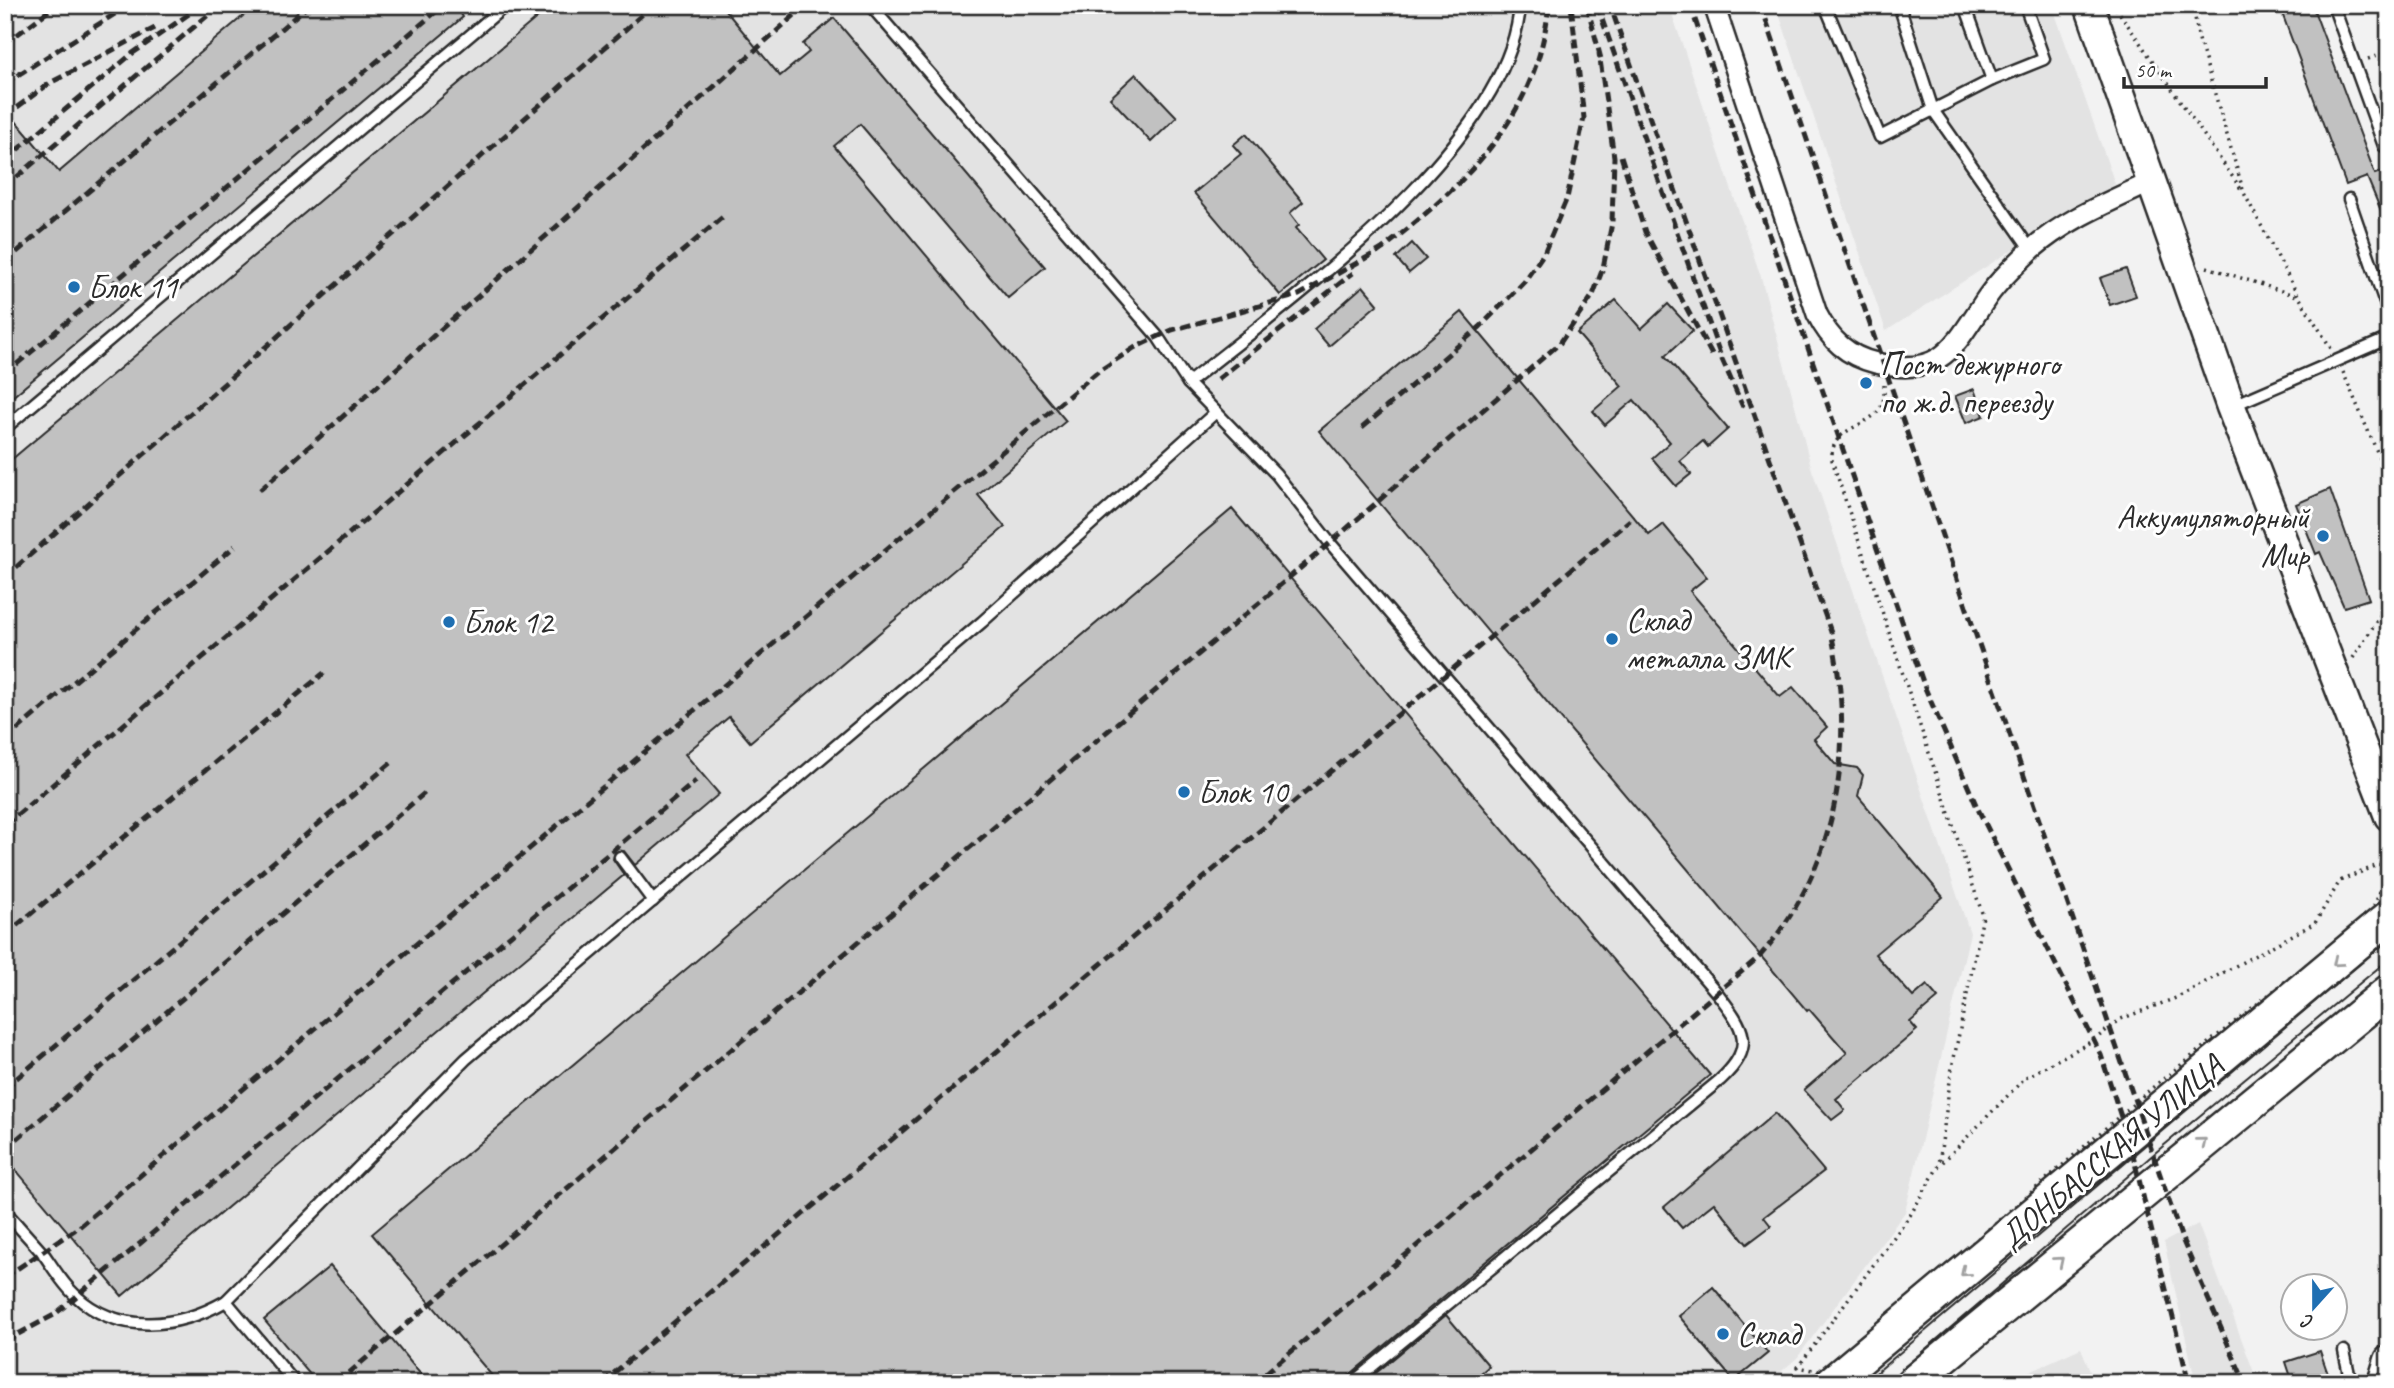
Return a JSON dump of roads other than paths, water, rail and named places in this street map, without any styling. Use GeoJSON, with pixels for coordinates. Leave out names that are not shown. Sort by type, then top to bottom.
{"type":"FeatureCollection","features":[{"type":"Feature","properties":{"kind":"main road"},"geometry":{"type":"LineString","coordinates":[[2089,5],[2231,407],[2389,816]]}},
{"type":"Feature","properties":{"kind":"main road","name":"ДОНБАССКАЯ УЛИЦА"},"geometry":{"type":"LineString","coordinates":[[1831,1383],[2389,917]]}},
{"type":"Feature","properties":{"kind":"main road","name":"ДОНБАССКАЯ УЛИЦА"},"geometry":{"type":"LineString","coordinates":[[1912,1383],[2389,991]]}},
{"type":"Feature","properties":{"kind":"main road"},"geometry":{"type":"LineString","coordinates":[[2382,1383],[2389,1360]]}},
{"type":"Feature","properties":{"kind":"street"},"geometry":{"type":"LineString","coordinates":[[1714,5],[1816,314],[1831,339],[1842,348],[1870,361],[1912,368],[1940,359],[1963,336],[1994,288],[2031,250],[2064,225],[2153,181]]}},
{"type":"Feature","properties":{"kind":"lane"},"geometry":{"type":"LineString","coordinates":[[5,428],[506,5]]}},
{"type":"Feature","properties":{"kind":"lane"},"geometry":{"type":"LineString","coordinates":[[870,5],[1158,337],[1188,383],[1276,474],[1339,553],[1718,993],[1742,1026],[1745,1038],[1737,1061],[1720,1080],[1352,1383]]}},
{"type":"Feature","properties":{"kind":"lane"},"geometry":{"type":"LineString","coordinates":[[1188,383],[1355,247],[1457,142],[1489,96],[1510,56],[1520,5]]}},
{"type":"Feature","properties":{"kind":"lane"},"geometry":{"type":"LineString","coordinates":[[1825,5],[1880,136],[1992,80],[2044,60],[2025,5]]}},
{"type":"Feature","properties":{"kind":"lane"},"geometry":{"type":"LineString","coordinates":[[1899,5],[1933,110],[2031,250]]}},
{"type":"Feature","properties":{"kind":"lane"},"geometry":{"type":"LineString","coordinates":[[1965,5],[1992,80]]}},
{"type":"Feature","properties":{"kind":"lane"},"geometry":{"type":"LineString","coordinates":[[2333,5],[2384,146],[2389,145]]}},
{"type":"Feature","properties":{"kind":"lane"},"geometry":{"type":"LineString","coordinates":[[2348,199],[2389,314]]}},
{"type":"Feature","properties":{"kind":"lane"},"geometry":{"type":"LineString","coordinates":[[2231,407],[2389,338]]}},
{"type":"Feature","properties":{"kind":"lane"},"geometry":{"type":"LineString","coordinates":[[5,1211],[75,1295],[100,1311],[139,1323],[167,1324],[201,1315],[226,1301],[466,1059],[982,622],[1216,412]]}},
{"type":"Feature","properties":{"kind":"lane"},"geometry":{"type":"LineString","coordinates":[[620,857],[653,901]]}},
{"type":"Feature","properties":{"kind":"lane"},"geometry":{"type":"LineString","coordinates":[[226,1301],[295,1383]]}},
{"type":"Feature","properties":{"kind":"lane"},"geometry":{"type":"LineString","coordinates":[[2344,1351],[2351,1383]]}},
{"type":"Feature","properties":{"kind":"tram line"},"geometry":{"type":"LineString","coordinates":[[1864,1383],[2389,939]]}},
{"type":"Feature","properties":{"kind":"tram line"},"geometry":{"type":"LineString","coordinates":[[1886,1383],[2162,1147],[2389,959]]}},
{"type":"Feature","properties":{"kind":"railway"},"geometry":{"type":"LineString","coordinates":[[5,44],[56,5]]}},
{"type":"Feature","properties":{"kind":"railway"},"geometry":{"type":"LineString","coordinates":[[5,83],[129,5]]}},
{"type":"Feature","properties":{"kind":"railway"},"geometry":{"type":"LineString","coordinates":[[5,160],[133,53],[202,5]]}},
{"type":"Feature","properties":{"kind":"railway"},"geometry":{"type":"LineString","coordinates":[[5,187],[220,5]]}},
{"type":"Feature","properties":{"kind":"railway"},"geometry":{"type":"LineString","coordinates":[[5,262],[309,5]]}},
{"type":"Feature","properties":{"kind":"railway"},"geometry":{"type":"LineString","coordinates":[[5,374],[444,5]]}},
{"type":"Feature","properties":{"kind":"railway"},"geometry":{"type":"LineString","coordinates":[[5,577],[653,5]]}},
{"type":"Feature","properties":{"kind":"railway"},"geometry":{"type":"LineString","coordinates":[[260,490],[806,5]]}},
{"type":"Feature","properties":{"kind":"railway"},"geometry":{"type":"LineString","coordinates":[[1377,253],[1438,202],[1491,147],[1512,116],[1529,83],[1542,46],[1549,5]]}},
{"type":"Feature","properties":{"kind":"railway"},"geometry":{"type":"LineString","coordinates":[[1362,428],[1480,327],[1524,282],[1544,253],[1567,198],[1584,118],[1571,5]]}},
{"type":"Feature","properties":{"kind":"railway"},"geometry":{"type":"LineString","coordinates":[[1587,5],[1602,63]]}},
{"type":"Feature","properties":{"kind":"railway"},"geometry":{"type":"LineString","coordinates":[[1597,5],[1721,357],[1743,407]]}},
{"type":"Feature","properties":{"kind":"railway"},"geometry":{"type":"LineString","coordinates":[[1254,1383],[1759,957],[1786,922],[1808,885],[1824,845],[1834,804],[1842,719],[1831,632],[1610,5]]}},
{"type":"Feature","properties":{"kind":"railway"},"geometry":{"type":"LineString","coordinates":[[1690,5],[1925,688],[1977,807],[2101,1055],[2132,1151],[2189,1383]]}},
{"type":"Feature","properties":{"kind":"railway"},"geometry":{"type":"LineString","coordinates":[[1761,5],[2182,1239],[2245,1383]]}},
{"type":"Feature","properties":{"kind":"railway"},"geometry":{"type":"LineString","coordinates":[[5,116],[50,83],[155,28]]}},
{"type":"Feature","properties":{"kind":"railway"},"geometry":{"type":"LineString","coordinates":[[337,1383],[1330,543],[1560,343],[1593,295],[1603,268],[1612,223],[1614,157],[1599,53]]}},
{"type":"Feature","properties":{"kind":"railway"},"geometry":{"type":"LineString","coordinates":[[1621,156],[1645,232],[1712,355]]}},
{"type":"Feature","properties":{"kind":"railway"},"geometry":{"type":"LineString","coordinates":[[5,825],[724,216]]}},
{"type":"Feature","properties":{"kind":"railway"},"geometry":{"type":"LineString","coordinates":[[5,1277],[79,1227],[1096,373],[1134,348],[1172,330],[1299,295],[1384,248]]}},
{"type":"Feature","properties":{"kind":"railway"},"geometry":{"type":"LineString","coordinates":[[1218,379],[1353,273]]}},
{"type":"Feature","properties":{"kind":"railway"},"geometry":{"type":"LineString","coordinates":[[602,1383],[1630,520]]}},
{"type":"Feature","properties":{"kind":"railway"},"geometry":{"type":"LineString","coordinates":[[5,740],[235,546]]}},
{"type":"Feature","properties":{"kind":"railway"},"geometry":{"type":"LineString","coordinates":[[5,935],[324,673]]}},
{"type":"Feature","properties":{"kind":"railway"},"geometry":{"type":"LineString","coordinates":[[5,1088],[391,763]]}},
{"type":"Feature","properties":{"kind":"railway"},"geometry":{"type":"LineString","coordinates":[[5,1341],[54,1315],[696,781]]}},
{"type":"Feature","properties":{"kind":"railway"},"geometry":{"type":"LineString","coordinates":[[5,1149],[427,791]]}},
{"type":"Feature","properties":{"kind":"place","name":"Блок 11"},"geometry":{"type":"Point","coordinates":[74,287]}},
{"type":"Feature","properties":{"kind":"place","name":"Пост дежурного по ж.д. переезду"},"geometry":{"type":"Point","coordinates":[1866,383]}},
{"type":"Feature","properties":{"kind":"place","name":"Аккумуляторный Мир"},"geometry":{"type":"Point","coordinates":[2323,536]}},
{"type":"Feature","properties":{"kind":"place","name":"Блок 12"},"geometry":{"type":"Point","coordinates":[449,622]}},
{"type":"Feature","properties":{"kind":"place","name":"Склад металла ЗМК"},"geometry":{"type":"Point","coordinates":[1612,639]}},
{"type":"Feature","properties":{"kind":"place","name":"Блок 10"},"geometry":{"type":"Point","coordinates":[1184,792]}},
{"type":"Feature","properties":{"kind":"place","name":"Склад"},"geometry":{"type":"Point","coordinates":[1723,1334]}}]}
